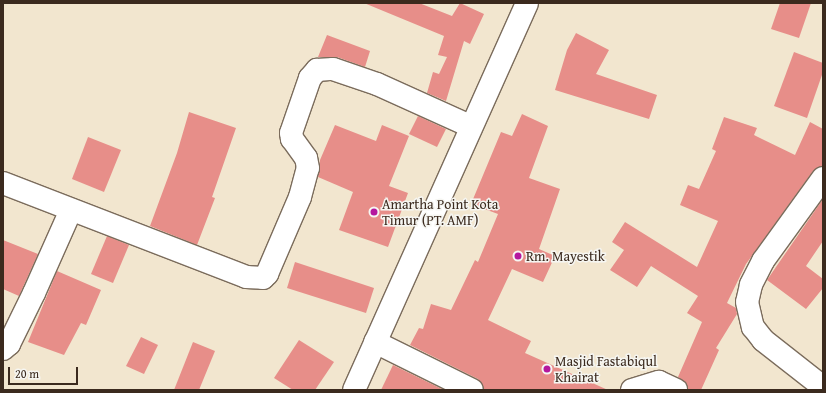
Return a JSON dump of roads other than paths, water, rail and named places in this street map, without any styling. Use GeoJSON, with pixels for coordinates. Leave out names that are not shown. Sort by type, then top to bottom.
{"type":"FeatureCollection","features":[{"type":"Feature","properties":{"kind":"street"},"geometry":{"type":"LineString","coordinates":[[354,390],[470,126],[527,3]]}},
{"type":"Feature","properties":{"kind":"street"},"geometry":{"type":"LineString","coordinates":[[3,183],[246,276],[263,278],[267,274],[300,197],[308,168],[306,158],[292,139],[291,133],[310,78],[317,70],[333,69],[378,84],[470,126]]}},
{"type":"Feature","properties":{"kind":"street"},"geometry":{"type":"LineString","coordinates":[[823,178],[763,261],[751,285],[747,302],[753,327],[763,340],[823,387]]}},
{"type":"Feature","properties":{"kind":"street"},"geometry":{"type":"LineString","coordinates":[[3,349],[9,344],[34,293],[71,210]]}},
{"type":"Feature","properties":{"kind":"street"},"geometry":{"type":"LineString","coordinates":[[375,342],[472,390]]}},
{"type":"Feature","properties":{"kind":"street"},"geometry":{"type":"LineString","coordinates":[[632,390],[659,382],[676,390]]}},
{"type":"Feature","properties":{"kind":"place","name":"Amartha Point Kota Timur (PT. AMF)"},"geometry":{"type":"Point","coordinates":[374,212]}},
{"type":"Feature","properties":{"kind":"place","name":"Rm. Mayestik"},"geometry":{"type":"Point","coordinates":[518,256]}},
{"type":"Feature","properties":{"kind":"place","name":"Masjid Fastabiqul Khairat"},"geometry":{"type":"Point","coordinates":[547,369]}}]}
